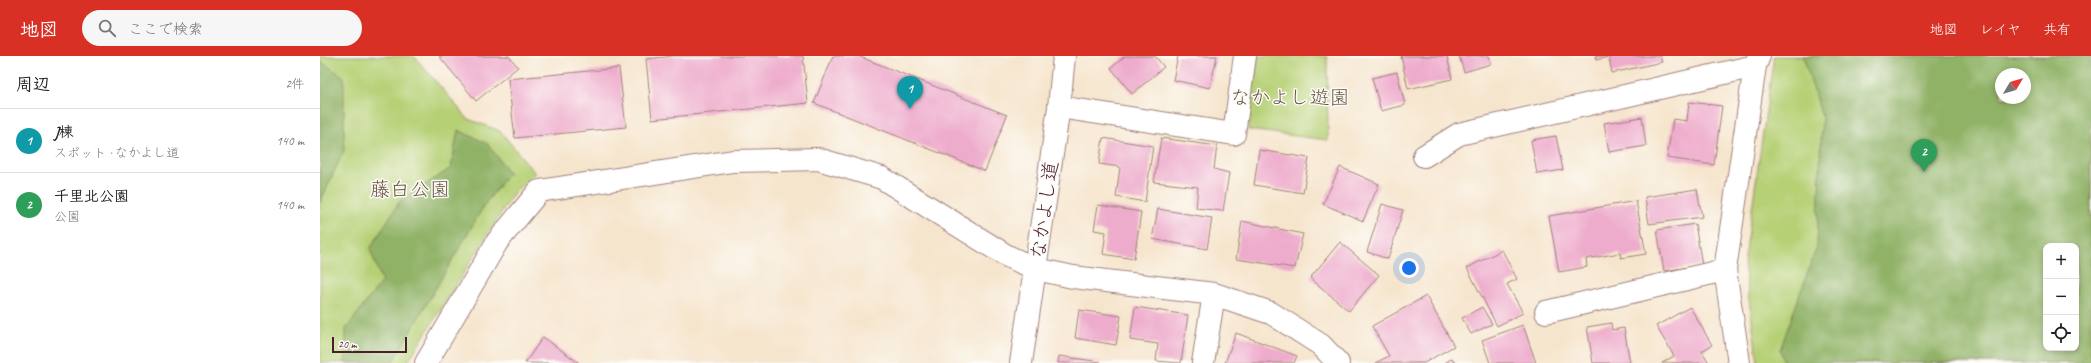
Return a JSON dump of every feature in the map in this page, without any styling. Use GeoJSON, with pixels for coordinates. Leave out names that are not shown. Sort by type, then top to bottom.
{"type":"FeatureCollection","features":[{"type":"Feature","properties":{"kind":"street","name":"なかよし道"},"geometry":{"type":"LineString","coordinates":[[1021,363],[1059,107],[1064,56]]}},
{"type":"Feature","properties":{"kind":"street"},"geometry":{"type":"LineString","coordinates":[[1059,107],[1234,134],[1245,56]]}},
{"type":"Feature","properties":{"kind":"street"},"geometry":{"type":"LineString","coordinates":[[1424,156],[1459,134],[1757,61],[1725,270],[1739,363]]}},
{"type":"Feature","properties":{"kind":"street"},"geometry":{"type":"LineString","coordinates":[[426,363],[497,242],[538,191],[733,161],[818,159],[882,178],[1007,256],[1036,268],[1073,277],[1214,294],[1271,312],[1322,345],[1338,363]]}},
{"type":"Feature","properties":{"kind":"street"},"geometry":{"type":"LineString","coordinates":[[1546,312],[1725,270]]}},
{"type":"Feature","properties":{"kind":"street"},"geometry":{"type":"LineString","coordinates":[[1203,363],[1214,294]]}},
{"type":"Feature","properties":{"kind":"green space","name":"藤白公園"},"geometry":{"type":"Polygon","coordinates":[[[320,56],[414,56],[468,119],[500,131],[535,173],[513,194],[407,363],[320,363],[320,56]]]}},
{"type":"Feature","properties":{"kind":"green space","name":"なかよし遊園"},"geometry":{"type":"Polygon","coordinates":[[[1258,56],[1327,56],[1328,140],[1248,130],[1258,56]]]}},
{"type":"Feature","properties":{"kind":"green space"},"geometry":{"type":"Polygon","coordinates":[[[1774,56],[2091,56],[2091,363],[1758,363],[1744,264],[1774,56]]]}},
{"type":"Feature","properties":{"kind":"green space"},"geometry":{"type":"Polygon","coordinates":[[[1803,56],[2091,56],[2091,363],[1784,363],[1780,350],[1817,246],[1822,117],[1803,56]]]}},
{"type":"Feature","properties":{"kind":"green space"},"geometry":{"type":"Polygon","coordinates":[[[320,61],[344,77],[344,150],[320,203],[320,61]]]}},
{"type":"Feature","properties":{"kind":"green space"},"geometry":{"type":"Polygon","coordinates":[[[458,130],[488,144],[509,173],[485,204],[392,363],[345,363],[346,329],[382,281],[370,249],[400,201],[451,168],[458,130]]]}},
{"type":"Feature","properties":{"kind":"building"},"geometry":{"type":"Polygon","coordinates":[[[439,56],[509,56],[518,67],[476,101],[439,56]]]}},
{"type":"Feature","properties":{"kind":"building"},"geometry":{"type":"Polygon","coordinates":[[[673,56],[803,56],[808,103],[652,119],[646,59],[673,56]]]}},
{"type":"Feature","properties":{"kind":"building"},"geometry":{"type":"Polygon","coordinates":[[[833,56],[858,56],[1007,115],[985,171],[814,103],[833,56]]]}},
{"type":"Feature","properties":{"kind":"building"},"geometry":{"type":"Polygon","coordinates":[[[1125,56],[1155,56],[1164,67],[1132,94],[1111,68],[1125,56]]]}},
{"type":"Feature","properties":{"kind":"building"},"geometry":{"type":"Polygon","coordinates":[[[1178,56],[1217,56],[1210,88],[1173,80],[1178,56]]]}},
{"type":"Feature","properties":{"kind":"building"},"geometry":{"type":"Polygon","coordinates":[[[1401,56],[1447,56],[1452,79],[1408,89],[1401,56]]]}},
{"type":"Feature","properties":{"kind":"building"},"geometry":{"type":"Polygon","coordinates":[[[1459,56],[1489,56],[1491,64],[1464,72],[1459,56]]]}},
{"type":"Feature","properties":{"kind":"building"},"geometry":{"type":"Polygon","coordinates":[[[1595,56],[1660,56],[1662,62],[1612,73],[1609,57],[1596,60],[1595,56]]]}},
{"type":"Feature","properties":{"kind":"building"},"geometry":{"type":"Polygon","coordinates":[[[619,68],[626,127],[515,138],[508,79],[619,68]]]}},
{"type":"Feature","properties":{"kind":"building"},"geometry":{"type":"Polygon","coordinates":[[[1397,72],[1405,105],[1381,111],[1372,78],[1397,72]]]}},
{"type":"Feature","properties":{"kind":"building"},"geometry":{"type":"Polygon","coordinates":[[[1689,102],[1722,106],[1714,165],[1667,158],[1673,119],[1687,121],[1689,102]]]}},
{"type":"Feature","properties":{"kind":"building"},"geometry":{"type":"Polygon","coordinates":[[[1642,117],[1646,146],[1609,152],[1604,123],[1642,117]]]}},
{"type":"Feature","properties":{"kind":"building"},"geometry":{"type":"Polygon","coordinates":[[[1556,136],[1563,170],[1537,174],[1531,140],[1556,136]]]}},
{"type":"Feature","properties":{"kind":"building"},"geometry":{"type":"Polygon","coordinates":[[[1103,138],[1153,146],[1145,202],[1116,197],[1120,167],[1099,164],[1103,138]]]}},
{"type":"Feature","properties":{"kind":"building"},"geometry":{"type":"Polygon","coordinates":[[[1161,138],[1217,146],[1214,169],[1229,173],[1223,211],[1196,208],[1198,187],[1154,182],[1161,138]]]}},
{"type":"Feature","properties":{"kind":"building"},"geometry":{"type":"Polygon","coordinates":[[[1259,150],[1309,158],[1303,193],[1254,185],[1259,150]]]}},
{"type":"Feature","properties":{"kind":"building"},"geometry":{"type":"Polygon","coordinates":[[[1340,167],[1379,184],[1363,221],[1323,204],[1340,167]]]}},
{"type":"Feature","properties":{"kind":"building"},"geometry":{"type":"Polygon","coordinates":[[[1697,189],[1702,217],[1649,224],[1645,197],[1697,189]]]}},
{"type":"Feature","properties":{"kind":"building"},"geometry":{"type":"Polygon","coordinates":[[[1636,201],[1646,254],[1621,258],[1620,253],[1586,259],[1587,267],[1559,272],[1549,216],[1636,201]]]}},
{"type":"Feature","properties":{"kind":"building"},"geometry":{"type":"Polygon","coordinates":[[[1382,204],[1403,210],[1388,259],[1367,252],[1382,204]]]}},
{"type":"Feature","properties":{"kind":"building"},"geometry":{"type":"Polygon","coordinates":[[[1098,205],[1141,212],[1134,259],[1103,254],[1106,232],[1094,230],[1098,205]]]}},
{"type":"Feature","properties":{"kind":"building"},"geometry":{"type":"Polygon","coordinates":[[[1158,209],[1212,218],[1207,249],[1152,239],[1158,209]]]}},
{"type":"Feature","properties":{"kind":"building"},"geometry":{"type":"Polygon","coordinates":[[[1242,221],[1303,234],[1295,268],[1236,259],[1242,221]]]}},
{"type":"Feature","properties":{"kind":"building"},"geometry":{"type":"Polygon","coordinates":[[[1695,224],[1702,265],[1664,271],[1657,230],[1695,224]]]}},
{"type":"Feature","properties":{"kind":"building"},"geometry":{"type":"Polygon","coordinates":[[[1340,242],[1379,275],[1349,311],[1310,278],[1340,242]]]}},
{"type":"Feature","properties":{"kind":"building"},"geometry":{"type":"Polygon","coordinates":[[[1502,250],[1517,279],[1507,284],[1523,313],[1497,326],[1467,268],[1502,250]]]}},
{"type":"Feature","properties":{"kind":"building"},"geometry":{"type":"Polygon","coordinates":[[[1426,296],[1454,346],[1424,363],[1375,363],[1389,356],[1372,326],[1426,296]]]}},
{"type":"Feature","properties":{"kind":"building"},"geometry":{"type":"Polygon","coordinates":[[[1135,307],[1188,315],[1181,363],[1156,361],[1158,344],[1130,340],[1135,307]]]}},
{"type":"Feature","properties":{"kind":"building"},"geometry":{"type":"Polygon","coordinates":[[[1482,307],[1492,324],[1471,334],[1462,318],[1482,307]]]}},
{"type":"Feature","properties":{"kind":"building"},"geometry":{"type":"Polygon","coordinates":[[[1690,307],[1712,345],[1702,351],[1709,363],[1662,363],[1674,356],[1656,326],[1690,307]]]}},
{"type":"Feature","properties":{"kind":"building"},"geometry":{"type":"Polygon","coordinates":[[[1079,310],[1121,316],[1116,345],[1075,338],[1079,310]]]}},
{"type":"Feature","properties":{"kind":"building"},"geometry":{"type":"Polygon","coordinates":[[[1611,323],[1612,330],[1624,328],[1630,363],[1593,363],[1587,327],[1611,323]]]}},
{"type":"Feature","properties":{"kind":"building"},"geometry":{"type":"Polygon","coordinates":[[[1523,325],[1536,363],[1490,363],[1482,340],[1523,325]]]}},
{"type":"Feature","properties":{"kind":"building"},"geometry":{"type":"Polygon","coordinates":[[[1236,333],[1297,356],[1294,363],[1225,363],[1236,333]]]}},
{"type":"Feature","properties":{"kind":"building"},"geometry":{"type":"Polygon","coordinates":[[[543,337],[579,363],[525,363],[543,337]]]}},
{"type":"Feature","properties":{"kind":"building"},"geometry":{"type":"Polygon","coordinates":[[[1059,356],[1101,362],[1101,363],[1058,363],[1059,356]]]}},
{"type":"Feature","properties":{"kind":"building"},"geometry":{"type":"Polygon","coordinates":[[[1452,358],[1455,363],[1445,363],[1452,358]]]}},
{"type":"Feature","properties":{"kind":"place","name":"J棟"},"geometry":{"type":"Point","coordinates":[910,109]}},
{"type":"Feature","properties":{"kind":"place","name":"千里北公園"},"geometry":{"type":"Point","coordinates":[1924,172]}}]}
